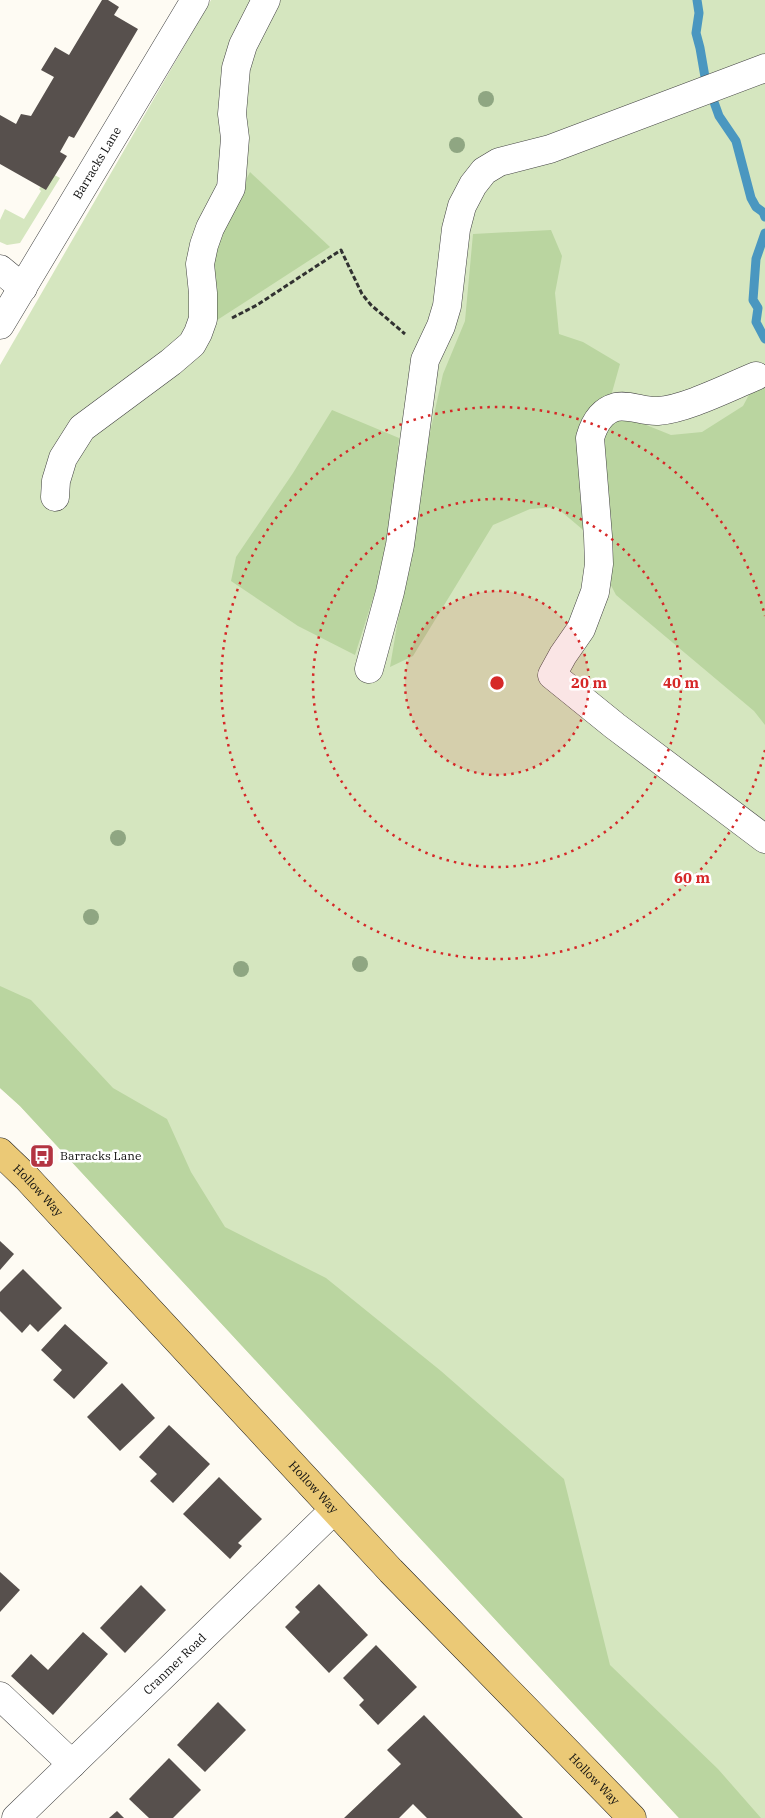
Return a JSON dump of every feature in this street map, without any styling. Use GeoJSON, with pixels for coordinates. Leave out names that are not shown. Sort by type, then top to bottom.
{"type":"FeatureCollection","features":[{"type":"Feature","properties":{"kind":"main road","name":"Hollow Way"},"geometry":{"type":"LineString","coordinates":[[0,1152],[26,1177],[391,1571],[632,1818]]}},
{"type":"Feature","properties":{"kind":"street","name":"Barracks Lane"},"geometry":{"type":"LineString","coordinates":[[0,325],[195,0]]}},
{"type":"Feature","properties":{"kind":"street"},"geometry":{"type":"LineString","coordinates":[[55,498],[56,481],[63,458],[82,428],[171,362],[192,344],[198,333],[203,319],[200,264],[204,245],[210,228],[231,188],[235,138],[232,114],[236,68],[243,45],[266,0]]}},
{"type":"Feature","properties":{"kind":"street"},"geometry":{"type":"LineString","coordinates":[[369,669],[390,592],[400,545],[425,360],[441,326],[447,306],[456,228],[462,206],[473,184],[484,171],[499,162],[550,149],[765,68]]}},
{"type":"Feature","properties":{"kind":"street"},"geometry":{"type":"LineString","coordinates":[[0,269],[23,288]]}},
{"type":"Feature","properties":{"kind":"street"},"geometry":{"type":"LineString","coordinates":[[756,376],[692,403],[659,411],[616,407],[598,418],[590,438],[599,564],[595,592],[581,629],[563,655],[552,676],[765,839]]}},
{"type":"Feature","properties":{"kind":"street","name":"Cranmer Road"},"geometry":{"type":"LineString","coordinates":[[16,1818],[334,1510]]}},
{"type":"Feature","properties":{"kind":"street"},"geometry":{"type":"LineString","coordinates":[[0,1696],[72,1764]]}},
{"type":"Feature","properties":{"kind":"path"},"geometry":{"type":"LineString","coordinates":[[198,333],[205,333],[257,305],[340,250],[362,294],[371,306],[403,330],[425,360]]}},
{"type":"Feature","properties":{"kind":"green space"},"geometry":{"type":"Polygon","coordinates":[[[211,0],[765,0],[765,1818],[679,1818],[20,1106],[0,1088],[0,365],[211,0]]]}},
{"type":"Feature","properties":{"kind":"green space"},"geometry":{"type":"Polygon","coordinates":[[[250,172],[330,247],[211,324],[208,255],[250,172]]]}},
{"type":"Feature","properties":{"kind":"green space"},"geometry":{"type":"Polygon","coordinates":[[[51,173],[60,178],[20,243],[7,245],[0,242],[0,220],[5,209],[24,219],[41,191],[39,189],[51,173]]]}},
{"type":"Feature","properties":{"kind":"green space"},"geometry":{"type":"Polygon","coordinates":[[[551,230],[562,256],[555,293],[559,334],[583,342],[620,364],[611,396],[634,420],[671,435],[702,432],[743,406],[765,365],[765,725],[754,711],[616,595],[582,529],[556,507],[530,509],[493,525],[413,656],[390,667],[429,437],[443,374],[465,321],[473,234],[551,230]]]}},
{"type":"Feature","properties":{"kind":"green space"},"geometry":{"type":"Polygon","coordinates":[[[332,410],[399,438],[388,551],[355,655],[298,626],[231,581],[236,557],[293,473],[332,410]]]}},
{"type":"Feature","properties":{"kind":"green space"},"geometry":{"type":"Polygon","coordinates":[[[0,986],[31,1000],[113,1088],[167,1119],[191,1172],[225,1227],[326,1278],[441,1371],[564,1479],[610,1665],[718,1769],[761,1818],[679,1818],[20,1106],[0,1088],[0,986]]]}},
{"type":"Feature","properties":{"kind":"building"},"geometry":{"type":"Polygon","coordinates":[[[102,0],[108,0],[119,7],[114,15],[138,29],[74,138],[69,136],[60,152],[67,156],[46,190],[0,164],[0,115],[16,124],[21,114],[31,116],[54,77],[41,70],[55,47],[69,55],[102,0]]]}},
{"type":"Feature","properties":{"kind":"building"},"geometry":{"type":"Polygon","coordinates":[[[0,1241],[14,1254],[0,1270],[0,1241]]]}},
{"type":"Feature","properties":{"kind":"building"},"geometry":{"type":"Polygon","coordinates":[[[23,1269],[62,1308],[38,1332],[30,1324],[22,1333],[0,1311],[0,1292],[23,1269]]]}},
{"type":"Feature","properties":{"kind":"building"},"geometry":{"type":"Polygon","coordinates":[[[65,1324],[108,1363],[74,1399],[53,1380],[62,1370],[41,1350],[65,1324]]]}},
{"type":"Feature","properties":{"kind":"building"},"geometry":{"type":"Polygon","coordinates":[[[122,1383],[155,1418],[120,1451],[87,1417],[122,1383]]]}},
{"type":"Feature","properties":{"kind":"building"},"geometry":{"type":"Polygon","coordinates":[[[169,1425],[210,1464],[173,1503],[150,1481],[157,1474],[139,1457],[169,1425]]]}},
{"type":"Feature","properties":{"kind":"building"},"geometry":{"type":"Polygon","coordinates":[[[219,1477],[262,1519],[238,1543],[242,1546],[230,1559],[183,1514],[219,1477]]]}},
{"type":"Feature","properties":{"kind":"building"},"geometry":{"type":"Polygon","coordinates":[[[0,1572],[20,1590],[0,1612],[0,1572]]]}},
{"type":"Feature","properties":{"kind":"building"},"geometry":{"type":"Polygon","coordinates":[[[319,1584],[368,1635],[329,1673],[285,1627],[300,1612],[295,1607],[319,1584]]]}},
{"type":"Feature","properties":{"kind":"building"},"geometry":{"type":"Polygon","coordinates":[[[141,1585],[166,1610],[125,1653],[100,1628],[141,1585]]]}},
{"type":"Feature","properties":{"kind":"building"},"geometry":{"type":"Polygon","coordinates":[[[83,1632],[108,1654],[53,1715],[11,1676],[31,1654],[48,1670],[83,1632]]]}},
{"type":"Feature","properties":{"kind":"building"},"geometry":{"type":"Polygon","coordinates":[[[376,1645],[417,1687],[378,1725],[359,1705],[364,1700],[343,1678],[376,1645]]]}},
{"type":"Feature","properties":{"kind":"building"},"geometry":{"type":"Polygon","coordinates":[[[218,1702],[246,1730],[205,1772],[177,1745],[218,1702]]]}},
{"type":"Feature","properties":{"kind":"building"},"geometry":{"type":"Polygon","coordinates":[[[424,1715],[523,1818],[427,1818],[413,1804],[399,1818],[344,1818],[401,1764],[387,1750],[424,1715]]]}},
{"type":"Feature","properties":{"kind":"building"},"geometry":{"type":"Polygon","coordinates":[[[169,1758],[201,1790],[173,1818],[149,1818],[129,1799],[169,1758]]]}},
{"type":"Feature","properties":{"kind":"building"},"geometry":{"type":"Polygon","coordinates":[[[117,1811],[124,1818],[109,1818],[117,1811]]]}},
{"type":"Feature","properties":{"kind":"waterway"},"geometry":{"type":"LineString","coordinates":[[697,0],[699,13],[696,33],[705,77],[719,116],[736,141],[751,198],[765,217]]}},
{"type":"Feature","properties":{"kind":"waterway"},"geometry":{"type":"LineString","coordinates":[[765,233],[756,259],[753,300],[758,308],[756,322],[765,339]]}},
{"type":"Feature","properties":{"kind":"place","name":"Barracks Lane"},"geometry":{"type":"Point","coordinates":[42,1156]}}]}
